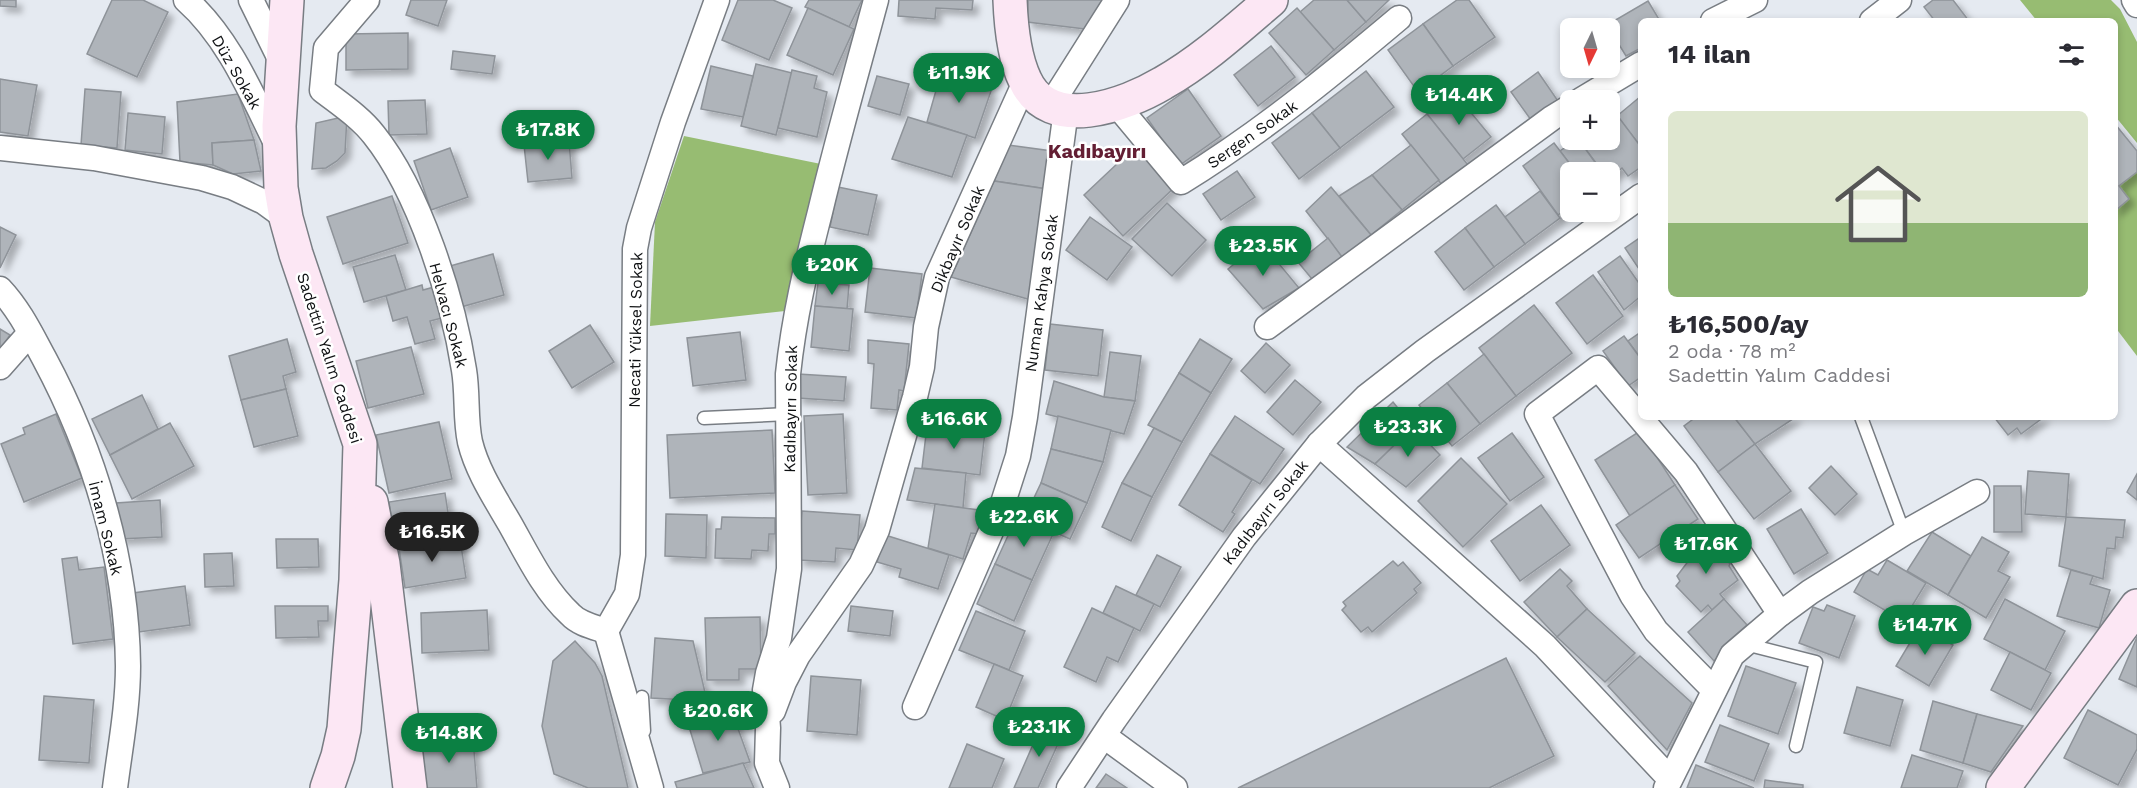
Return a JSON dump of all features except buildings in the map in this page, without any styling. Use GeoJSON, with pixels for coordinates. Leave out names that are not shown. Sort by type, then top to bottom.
{"type":"FeatureCollection","features":[{"type":"Feature","properties":{"kind":"main road","name":"Sadettin Yalım Caddesi"},"geometry":{"type":"LineString","coordinates":[[287,0],[279,150],[281,188],[296,254],[360,444],[356,580],[344,729],[327,788]]}},
{"type":"Feature","properties":{"kind":"main road"},"geometry":{"type":"LineString","coordinates":[[1010,0],[1018,60],[1025,82],[1037,97],[1058,108],[1096,110],[1162,84],[1189,66],[1271,0]]}},
{"type":"Feature","properties":{"kind":"main road"},"geometry":{"type":"LineString","coordinates":[[360,444],[383,564],[410,788]]}},
{"type":"Feature","properties":{"kind":"main road"},"geometry":{"type":"LineString","coordinates":[[2002,788],[2137,606]]}},
{"type":"Feature","properties":{"kind":"street","name":"Düz Sokak"},"geometry":{"type":"LineString","coordinates":[[186,0],[221,41],[242,75],[279,150]]}},
{"type":"Feature","properties":{"kind":"street"},"geometry":{"type":"LineString","coordinates":[[251,0],[282,63]]}},
{"type":"Feature","properties":{"kind":"street","name":"Helvacı Sokak"},"geometry":{"type":"LineString","coordinates":[[367,0],[326,48],[322,90],[355,116],[372,133],[391,158],[409,191],[442,281],[464,370],[470,441],[475,459],[492,492],[557,600],[571,616],[588,626],[606,631]]}},
{"type":"Feature","properties":{"kind":"street","name":"Necati Yüksel Sokak"},"geometry":{"type":"LineString","coordinates":[[606,631],[627,594],[633,555],[635,249],[639,228],[673,122],[717,0]]}},
{"type":"Feature","properties":{"kind":"street","name":"Kadıbayırı Sokak"},"geometry":{"type":"LineString","coordinates":[[777,788],[767,763],[768,728],[765,690],[779,638],[789,569],[788,374],[796,309],[837,141],[876,0]]}},
{"type":"Feature","properties":{"kind":"street"},"geometry":{"type":"LineString","coordinates":[[1058,108],[1117,0]]}},
{"type":"Feature","properties":{"kind":"street"},"geometry":{"type":"LineString","coordinates":[[1719,18],[1755,0]]}},
{"type":"Feature","properties":{"kind":"street"},"geometry":{"type":"LineString","coordinates":[[1876,18],[1899,0]]}},
{"type":"Feature","properties":{"kind":"street"},"geometry":{"type":"LineString","coordinates":[[2134,0],[2137,5]]}},
{"type":"Feature","properties":{"kind":"street","name":"Sergen Sokak"},"geometry":{"type":"LineString","coordinates":[[1116,104],[1181,182],[1224,156],[1271,122],[1399,18]]}},
{"type":"Feature","properties":{"kind":"street"},"geometry":{"type":"LineString","coordinates":[[1598,90],[1638,66]]}},
{"type":"Feature","properties":{"kind":"street","name":"Dikbayır Sokak"},"geometry":{"type":"LineString","coordinates":[[768,728],[775,704],[798,655],[861,564],[877,530],[915,397],[922,367],[926,327],[938,277],[1025,82]]}},
{"type":"Feature","properties":{"kind":"street","name":"Numan Kahya Sokak"},"geometry":{"type":"LineString","coordinates":[[915,707],[1002,506],[1018,456],[1026,406],[1058,108]]}},
{"type":"Feature","properties":{"kind":"street"},"geometry":{"type":"LineString","coordinates":[[1267,327],[1560,113]]}},
{"type":"Feature","properties":{"kind":"street"},"geometry":{"type":"LineString","coordinates":[[0,148],[94,158],[202,178],[232,187],[264,202],[286,218]]}},
{"type":"Feature","properties":{"kind":"street","name":"Kadıbayırı Sokak"},"geometry":{"type":"LineString","coordinates":[[1069,788],[1244,537],[1318,444],[1366,397],[1425,351],[1638,198]]}},
{"type":"Feature","properties":{"kind":"street","name":"İmam Sokak"},"geometry":{"type":"LineString","coordinates":[[0,289],[10,300],[30,333],[61,390],[81,436],[100,495],[125,609],[128,668],[115,788]]}},
{"type":"Feature","properties":{"kind":"street"},"geometry":{"type":"LineString","coordinates":[[0,367],[30,333]]}},
{"type":"Feature","properties":{"kind":"street"},"geometry":{"type":"LineString","coordinates":[[1638,415],[1598,368],[1537,414],[1632,595],[1656,631],[1714,690]]}},
{"type":"Feature","properties":{"kind":"street"},"geometry":{"type":"LineString","coordinates":[[1642,420],[1686,472],[1780,614]]}},
{"type":"Feature","properties":{"kind":"street"},"geometry":{"type":"LineString","coordinates":[[1318,444],[1545,646],[1668,783],[1732,655],[1744,643],[1810,592],[1904,533],[1977,492]]}},
{"type":"Feature","properties":{"kind":"street"},"geometry":{"type":"LineString","coordinates":[[606,631],[649,781]]}},
{"type":"Feature","properties":{"kind":"street"},"geometry":{"type":"LineString","coordinates":[[1104,736],[1175,788]]}},
{"type":"Feature","properties":{"kind":"lane"},"geometry":{"type":"LineString","coordinates":[[704,418],[788,414]]}},
{"type":"Feature","properties":{"kind":"lane"},"geometry":{"type":"LineString","coordinates":[[1862,420],[1904,533]]}},
{"type":"Feature","properties":{"kind":"lane"},"geometry":{"type":"LineString","coordinates":[[1744,643],[1816,662],[1796,746]]}},
{"type":"Feature","properties":{"kind":"lane"},"geometry":{"type":"LineString","coordinates":[[642,697],[649,781]]}},
{"type":"Feature","properties":{"kind":"green space"},"geometry":{"type":"Polygon","coordinates":[[[2020,0],[2111,0],[2120,9],[2137,42],[2137,143],[2118,120],[2118,18],[2035,18],[2020,0]]]}},
{"type":"Feature","properties":{"kind":"green space"},"geometry":{"type":"Polygon","coordinates":[[[684,136],[821,164],[785,311],[650,326],[655,222],[684,136]]]}},
{"type":"Feature","properties":{"kind":"green space"},"geometry":{"type":"Polygon","coordinates":[[[2137,167],[2137,356],[2118,331],[2118,180],[2137,167]]]}},
{"type":"Feature","properties":{"kind":"district","name":"Kadıbayırı"},"geometry":{"type":"Point","coordinates":[1097,151]}}]}
